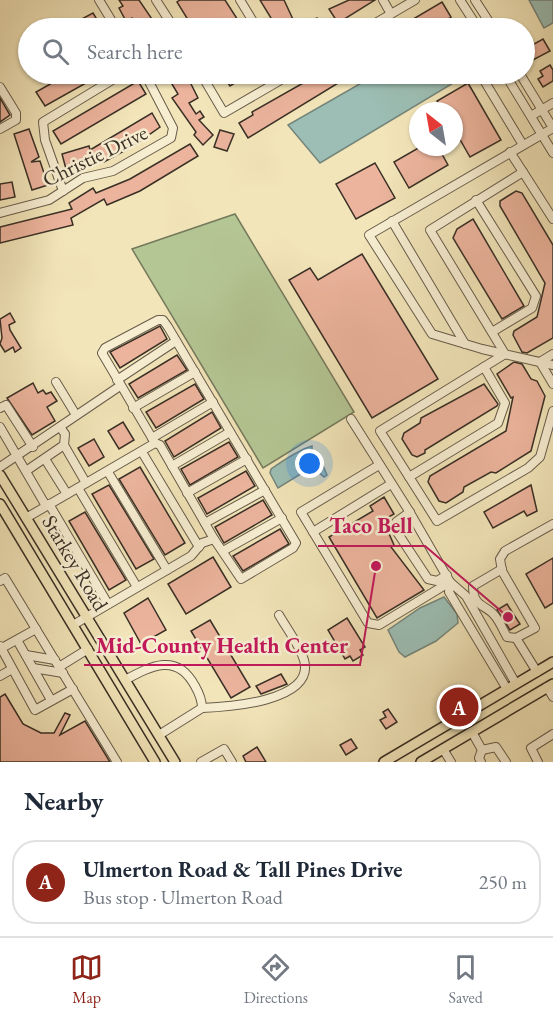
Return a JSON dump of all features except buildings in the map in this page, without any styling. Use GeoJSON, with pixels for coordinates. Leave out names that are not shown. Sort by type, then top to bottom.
{"type":"FeatureCollection","features":[{"type":"Feature","properties":{"kind":"main road","name":"Starkey Road"},"geometry":{"type":"LineString","coordinates":[[0,475],[175,762]]}},
{"type":"Feature","properties":{"kind":"main road","name":"Starkey Road"},"geometry":{"type":"LineString","coordinates":[[0,504],[156,762]]}},
{"type":"Feature","properties":{"kind":"main road"},"geometry":{"type":"LineString","coordinates":[[384,762],[553,662]]}},
{"type":"Feature","properties":{"kind":"main road"},"geometry":{"type":"LineString","coordinates":[[421,762],[550,685]]}},
{"type":"Feature","properties":{"kind":"street"},"geometry":{"type":"LineString","coordinates":[[99,0],[110,18]]}},
{"type":"Feature","properties":{"kind":"street"},"geometry":{"type":"LineString","coordinates":[[156,0],[168,18]]}},
{"type":"Feature","properties":{"kind":"street"},"geometry":{"type":"LineString","coordinates":[[240,0],[251,18]]}},
{"type":"Feature","properties":{"kind":"street"},"geometry":{"type":"LineString","coordinates":[[383,0],[391,14]]}},
{"type":"Feature","properties":{"kind":"street"},"geometry":{"type":"LineString","coordinates":[[384,18],[415,0]]}},
{"type":"Feature","properties":{"kind":"street"},"geometry":{"type":"LineString","coordinates":[[460,0],[472,18]]}},
{"type":"Feature","properties":{"kind":"street"},"geometry":{"type":"LineString","coordinates":[[475,0],[487,18]]}},
{"type":"Feature","properties":{"kind":"street"},"geometry":{"type":"LineString","coordinates":[[63,191],[45,140],[42,122],[105,84]]}},
{"type":"Feature","properties":{"kind":"street","name":"Christie Drive"},"geometry":{"type":"LineString","coordinates":[[0,213],[49,200],[83,178],[112,171],[171,138],[173,128],[150,84]]}},
{"type":"Feature","properties":{"kind":"street"},"geometry":{"type":"LineString","coordinates":[[207,84],[224,113],[271,84]]}},
{"type":"Feature","properties":{"kind":"street"},"geometry":{"type":"LineString","coordinates":[[485,84],[523,144]]}},
{"type":"Feature","properties":{"kind":"street"},"geometry":{"type":"LineString","coordinates":[[511,84],[553,153]]}},
{"type":"Feature","properties":{"kind":"street"},"geometry":{"type":"LineString","coordinates":[[526,84],[553,128],[369,235],[432,334],[553,365]]}},
{"type":"Feature","properties":{"kind":"street"},"geometry":{"type":"LineString","coordinates":[[0,87],[16,113],[16,120],[0,129]]}},
{"type":"Feature","properties":{"kind":"street"},"geometry":{"type":"LineString","coordinates":[[531,116],[553,103]]}},
{"type":"Feature","properties":{"kind":"street"},"geometry":{"type":"LineString","coordinates":[[510,152],[553,219]]}},
{"type":"Feature","properties":{"kind":"street"},"geometry":{"type":"LineString","coordinates":[[505,354],[430,230],[523,172]]}},
{"type":"Feature","properties":{"kind":"street"},"geometry":{"type":"LineString","coordinates":[[476,200],[536,296],[532,308],[492,332]]}},
{"type":"Feature","properties":{"kind":"street"},"geometry":{"type":"LineString","coordinates":[[392,221],[465,344]]}},
{"type":"Feature","properties":{"kind":"street"},"geometry":{"type":"LineString","coordinates":[[158,320],[163,320],[177,341],[296,543],[293,548],[242,579],[214,539],[160,445],[154,441],[133,408],[102,353],[105,348],[158,320]]}},
{"type":"Feature","properties":{"kind":"street"},"geometry":{"type":"LineString","coordinates":[[0,467],[60,428],[177,341]]}},
{"type":"Feature","properties":{"kind":"street"},"geometry":{"type":"LineString","coordinates":[[505,354],[380,431],[437,521],[528,468],[540,457],[553,411]]}},
{"type":"Feature","properties":{"kind":"street"},"geometry":{"type":"LineString","coordinates":[[540,362],[553,354]]}},
{"type":"Feature","properties":{"kind":"street"},"geometry":{"type":"LineString","coordinates":[[540,362],[553,384]]}},
{"type":"Feature","properties":{"kind":"street"},"geometry":{"type":"LineString","coordinates":[[409,477],[498,423],[505,403],[484,367]]}},
{"type":"Feature","properties":{"kind":"street"},"geometry":{"type":"LineString","coordinates":[[133,408],[195,372]]}},
{"type":"Feature","properties":{"kind":"street"},"geometry":{"type":"LineString","coordinates":[[56,382],[76,415]]}},
{"type":"Feature","properties":{"kind":"street"},"geometry":{"type":"LineString","coordinates":[[26,518],[142,452],[154,441],[213,402]]}},
{"type":"Feature","properties":{"kind":"street"},"geometry":{"type":"LineString","coordinates":[[0,408],[6,405],[33,447]]}},
{"type":"Feature","properties":{"kind":"street"},"geometry":{"type":"LineString","coordinates":[[351,419],[410,512],[448,579],[466,596],[516,684]]}},
{"type":"Feature","properties":{"kind":"street"},"geometry":{"type":"LineString","coordinates":[[0,427],[108,604]]}},
{"type":"Feature","properties":{"kind":"street"},"geometry":{"type":"LineString","coordinates":[[60,428],[65,434],[64,445],[86,483]]}},
{"type":"Feature","properties":{"kind":"street"},"geometry":{"type":"LineString","coordinates":[[172,466],[230,432]]}},
{"type":"Feature","properties":{"kind":"street"},"geometry":{"type":"LineString","coordinates":[[26,471],[64,445]]}},
{"type":"Feature","properties":{"kind":"street"},"geometry":{"type":"LineString","coordinates":[[142,452],[199,547]]}},
{"type":"Feature","properties":{"kind":"street"},"geometry":{"type":"LineString","coordinates":[[45,459],[67,494]]}},
{"type":"Feature","properties":{"kind":"street"},"geometry":{"type":"LineString","coordinates":[[187,493],[247,459]]}},
{"type":"Feature","properties":{"kind":"street"},"geometry":{"type":"LineString","coordinates":[[379,465],[301,512],[368,623],[379,625],[448,579]]}},
{"type":"Feature","properties":{"kind":"street"},"geometry":{"type":"LineString","coordinates":[[108,472],[167,570]]}},
{"type":"Feature","properties":{"kind":"street"},"geometry":{"type":"LineString","coordinates":[[313,532],[391,483]]}},
{"type":"Feature","properties":{"kind":"street"},"geometry":{"type":"LineString","coordinates":[[78,488],[137,587]]}},
{"type":"Feature","properties":{"kind":"street"},"geometry":{"type":"LineString","coordinates":[[205,524],[265,490]]}},
{"type":"Feature","properties":{"kind":"street"},"geometry":{"type":"LineString","coordinates":[[410,512],[396,522],[397,531],[428,579],[437,581],[448,579]]}},
{"type":"Feature","properties":{"kind":"street"},"geometry":{"type":"LineString","coordinates":[[223,551],[282,518]]}},
{"type":"Feature","properties":{"kind":"street"},"geometry":{"type":"LineString","coordinates":[[502,569],[478,581],[473,586],[473,594],[481,608],[493,613],[507,638],[516,638],[534,628],[502,569],[500,559],[505,551],[553,524]]}},
{"type":"Feature","properties":{"kind":"street"},"geometry":{"type":"LineString","coordinates":[[73,625],[191,556],[199,547],[214,539]]}},
{"type":"Feature","properties":{"kind":"street"},"geometry":{"type":"LineString","coordinates":[[0,581],[5,578],[117,762]]}},
{"type":"Feature","properties":{"kind":"street"},"geometry":{"type":"LineString","coordinates":[[448,579],[448,592],[507,689]]}},
{"type":"Feature","properties":{"kind":"street"},"geometry":{"type":"LineString","coordinates":[[159,735],[202,708],[268,701],[287,692],[301,679],[304,661],[279,615]]}},
{"type":"Feature","properties":{"kind":"street"},"geometry":{"type":"LineString","coordinates":[[36,629],[0,648],[35,710],[73,689]]}},
{"type":"Feature","properties":{"kind":"street"},"geometry":{"type":"LineString","coordinates":[[516,638],[537,672]]}},
{"type":"Feature","properties":{"kind":"street"},"geometry":{"type":"LineString","coordinates":[[17,640],[51,700]]}},
{"type":"Feature","properties":{"kind":"street"},"geometry":{"type":"LineString","coordinates":[[33,668],[59,667],[88,649]]}},
{"type":"Feature","properties":{"kind":"street"},"geometry":{"type":"LineString","coordinates":[[26,655],[59,667]]}},
{"type":"Feature","properties":{"kind":"street"},"geometry":{"type":"LineString","coordinates":[[125,680],[148,668],[173,665],[188,675],[201,698],[202,708]]}},
{"type":"Feature","properties":{"kind":"street"},"geometry":{"type":"LineString","coordinates":[[0,676],[12,669]]}},
{"type":"Feature","properties":{"kind":"street"},"geometry":{"type":"LineString","coordinates":[[550,685],[553,697]]}},
{"type":"Feature","properties":{"kind":"street"},"geometry":{"type":"LineString","coordinates":[[472,732],[483,750]]}},
{"type":"Feature","properties":{"kind":"street"},"geometry":{"type":"LineString","coordinates":[[538,762],[531,748],[553,734]]}},
{"type":"Feature","properties":{"kind":"street"},"geometry":{"type":"LineString","coordinates":[[483,750],[496,747],[506,762]]}},
{"type":"Feature","properties":{"kind":"street"},"geometry":{"type":"LineString","coordinates":[[201,762],[224,749],[232,762]]}},
{"type":"Feature","properties":{"kind":"street"},"geometry":{"type":"LineString","coordinates":[[443,749],[451,762]]}},
{"type":"Feature","properties":{"kind":"street"},"geometry":{"type":"LineString","coordinates":[[481,762],[479,758],[483,750]]}},
{"type":"Feature","properties":{"kind":"green space"},"geometry":{"type":"Polygon","coordinates":[[[235,214],[354,412],[263,468],[132,249],[235,214]]]}},
{"type":"Feature","properties":{"kind":"water"},"geometry":{"type":"Polygon","coordinates":[[[529,0],[553,0],[553,23],[544,28],[529,0]]]}},
{"type":"Feature","properties":{"kind":"water"},"geometry":{"type":"Polygon","coordinates":[[[360,84],[452,84],[422,102],[409,102],[409,110],[320,163],[288,125],[360,84]]]}},
{"type":"Feature","properties":{"kind":"water"},"geometry":{"type":"Polygon","coordinates":[[[312,446],[312,453],[321,461],[327,475],[324,477],[312,467],[278,488],[270,473],[271,469],[312,446]]]}},
{"type":"Feature","properties":{"kind":"water"},"geometry":{"type":"Polygon","coordinates":[[[444,597],[457,614],[458,623],[436,641],[405,657],[399,652],[388,630],[420,608],[444,597]]]}},
{"type":"Feature","properties":{"kind":"place","name":"Mid-County Health Center"},"geometry":{"type":"Point","coordinates":[376,566]}},
{"type":"Feature","properties":{"kind":"place","name":"Taco Bell"},"geometry":{"type":"Point","coordinates":[508,617]}},
{"type":"Feature","properties":{"kind":"place","name":"Ulmerton Road & Tall Pines Drive"},"geometry":{"type":"Point","coordinates":[459,707]}}]}
